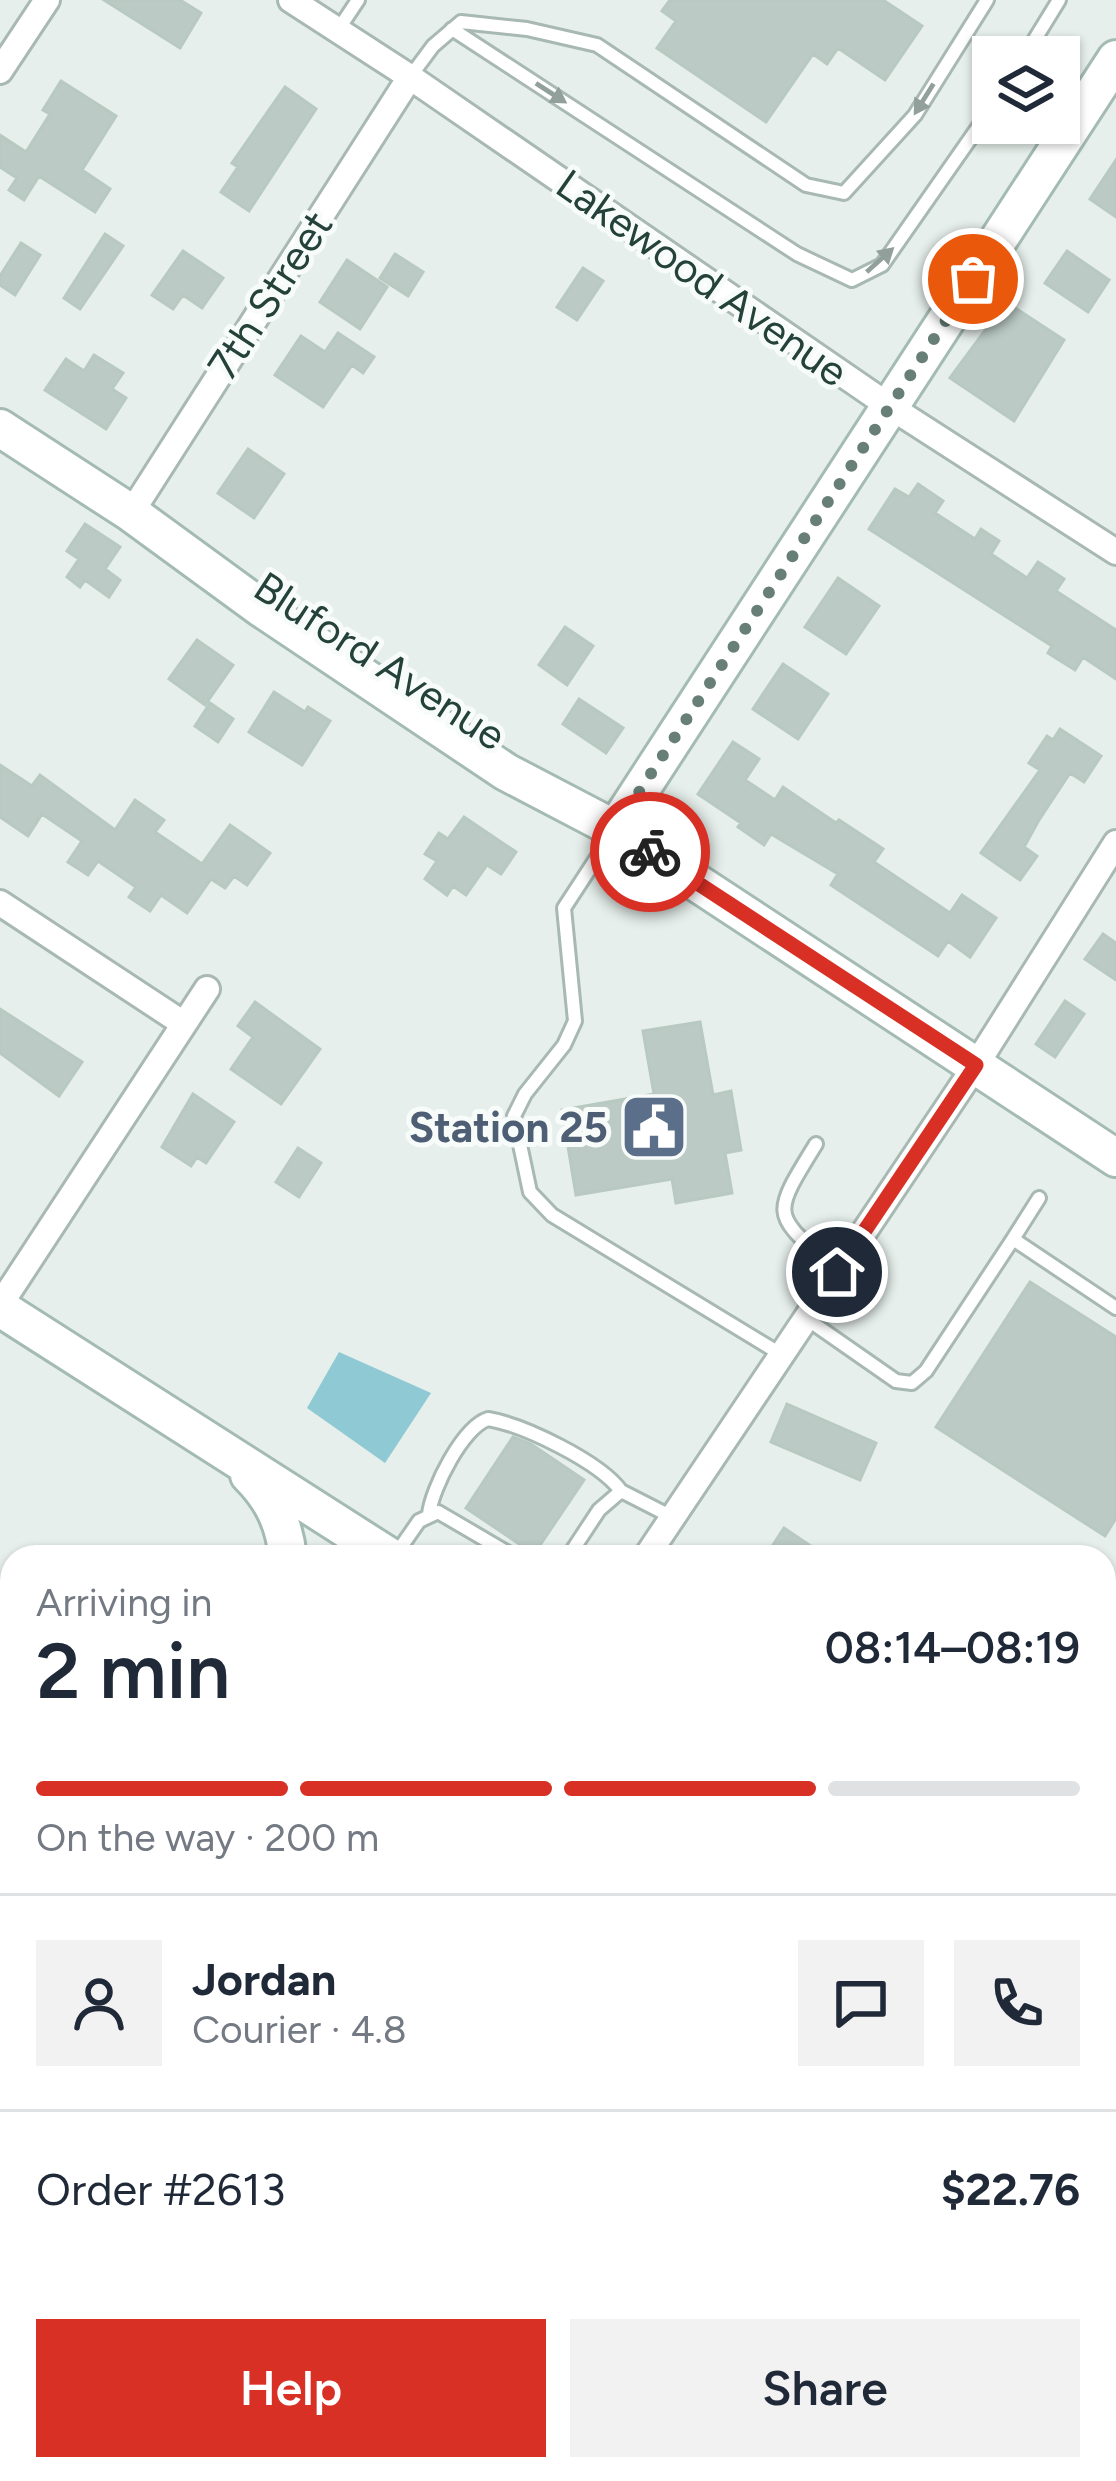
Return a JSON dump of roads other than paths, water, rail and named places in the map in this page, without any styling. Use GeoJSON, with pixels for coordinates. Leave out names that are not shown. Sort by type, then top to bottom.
{"type":"FeatureCollection","features":[{"type":"Feature","properties":{"kind":"street"},"geometry":{"type":"LineString","coordinates":[[0,71],[46,0]]}},
{"type":"Feature","properties":{"kind":"street","name":"Lakewood Avenue"},"geometry":{"type":"LineString","coordinates":[[291,0],[889,406],[1116,552]]}},
{"type":"Feature","properties":{"kind":"street"},"geometry":{"type":"LineString","coordinates":[[615,829],[1116,59]]}},
{"type":"Feature","properties":{"kind":"street","name":"7th Street"},"geometry":{"type":"LineString","coordinates":[[131,513],[410,77]]}},
{"type":"Feature","properties":{"kind":"street","name":"Bluford Avenue"},"geometry":{"type":"LineString","coordinates":[[0,428],[506,772],[615,829],[1116,1158]]}},
{"type":"Feature","properties":{"kind":"street"},"geometry":{"type":"LineString","coordinates":[[654,1545],[976,1065],[1116,843]]}},
{"type":"Feature","properties":{"kind":"street"},"geometry":{"type":"LineString","coordinates":[[0,903],[184,1024]]}},
{"type":"Feature","properties":{"kind":"street"},"geometry":{"type":"LineString","coordinates":[[207,989],[0,1306],[374,1545]]}},
{"type":"Feature","properties":{"kind":"street"},"geometry":{"type":"LineString","coordinates":[[235,1459],[270,1496],[286,1545]]}},
{"type":"Feature","properties":{"kind":"street"},"geometry":{"type":"LineString","coordinates":[[305,1500],[334,1545]]}},
{"type":"Feature","properties":{"kind":"lane"},"geometry":{"type":"LineString","coordinates":[[338,31],[358,0]]}},
{"type":"Feature","properties":{"kind":"lane"},"geometry":{"type":"LineString","coordinates":[[410,77],[433,46],[461,22],[527,28],[597,45],[806,185],[844,193],[915,115],[987,0]]}},
{"type":"Feature","properties":{"kind":"lane"},"geometry":{"type":"LineString","coordinates":[[1037,36],[1059,0]]}},
{"type":"Feature","properties":{"kind":"lane"},"geometry":{"type":"LineString","coordinates":[[452,29],[797,254],[852,280],[882,265],[972,136]]}},
{"type":"Feature","properties":{"kind":"lane"},"geometry":{"type":"LineString","coordinates":[[615,829],[564,908],[575,1021],[564,1045],[525,1094],[514,1116],[530,1192],[552,1215],[782,1354]]}},
{"type":"Feature","properties":{"kind":"lane"},"geometry":{"type":"LineString","coordinates":[[816,1144],[783,1198],[783,1213],[793,1231],[837,1272]]}},
{"type":"Feature","properties":{"kind":"lane"},"geometry":{"type":"LineString","coordinates":[[806,1318],[896,1381],[913,1383],[926,1371],[1039,1198]]}},
{"type":"Feature","properties":{"kind":"lane"},"geometry":{"type":"LineString","coordinates":[[1013,1239],[1116,1308]]}},
{"type":"Feature","properties":{"kind":"lane"},"geometry":{"type":"LineString","coordinates":[[429,1514],[434,1487],[476,1425],[488,1419],[544,1437],[611,1480],[621,1492],[673,1517]]}},
{"type":"Feature","properties":{"kind":"lane"},"geometry":{"type":"LineString","coordinates":[[576,1545],[598,1510],[621,1492]]}},
{"type":"Feature","properties":{"kind":"lane"},"geometry":{"type":"LineString","coordinates":[[401,1545],[429,1514],[446,1515],[495,1545]]}},
{"type":"Feature","properties":{"kind":"water"},"geometry":{"type":"Polygon","coordinates":[[[339,1352],[431,1393],[385,1463],[307,1408],[339,1352]]]}},
{"type":"Feature","properties":{"kind":"place","name":"Station 25"},"geometry":{"type":"Point","coordinates":[654,1127]}}]}
